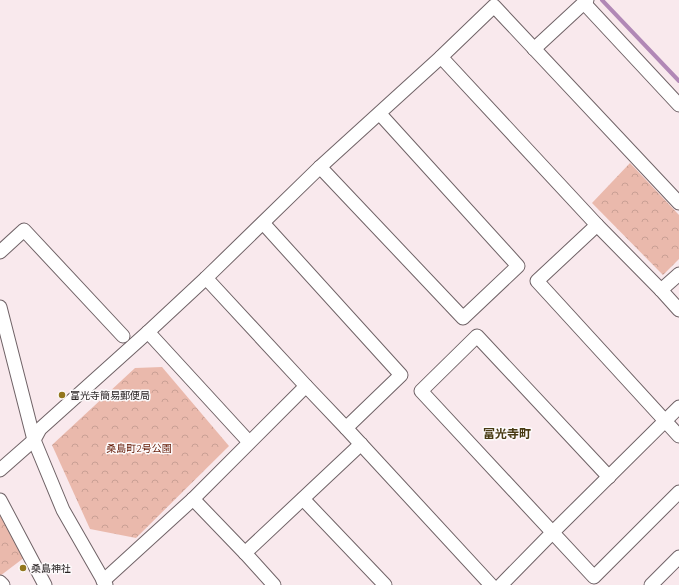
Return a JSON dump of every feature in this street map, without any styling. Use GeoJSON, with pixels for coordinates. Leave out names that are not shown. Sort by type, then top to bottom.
{"type":"FeatureCollection","features":[{"type":"Feature","properties":{"kind":"street"},"geometry":{"type":"LineString","coordinates":[[534,49],[585,2],[679,105]]}},
{"type":"Feature","properties":{"kind":"street"},"geometry":{"type":"LineString","coordinates":[[0,470],[34,440],[40,429],[206,278],[320,167],[380,114],[494,6],[679,203]]}},
{"type":"Feature","properties":{"kind":"street"},"geometry":{"type":"LineString","coordinates":[[440,57],[597,225],[679,310]]}},
{"type":"Feature","properties":{"kind":"street"},"geometry":{"type":"LineString","coordinates":[[320,167],[463,318],[518,266],[380,114]]}},
{"type":"Feature","properties":{"kind":"street"},"geometry":{"type":"LineString","coordinates":[[263,223],[401,375],[346,428]]}},
{"type":"Feature","properties":{"kind":"street"},"geometry":{"type":"LineString","coordinates":[[597,225],[537,282],[679,436]]}},
{"type":"Feature","properties":{"kind":"street"},"geometry":{"type":"LineString","coordinates":[[0,252],[24,230],[123,336]]}},
{"type":"Feature","properties":{"kind":"street"},"geometry":{"type":"LineString","coordinates":[[661,290],[679,274]]}},
{"type":"Feature","properties":{"kind":"street"},"geometry":{"type":"LineString","coordinates":[[206,278],[491,585]]}},
{"type":"Feature","properties":{"kind":"street"},"geometry":{"type":"LineString","coordinates":[[0,307],[34,440],[64,510],[104,583],[192,499],[306,386]]}},
{"type":"Feature","properties":{"kind":"street"},"geometry":{"type":"LineString","coordinates":[[148,332],[249,442]]}},
{"type":"Feature","properties":{"kind":"street"},"geometry":{"type":"LineString","coordinates":[[609,477],[477,336],[421,391],[594,577],[679,492]]}},
{"type":"Feature","properties":{"kind":"street"},"geometry":{"type":"LineString","coordinates":[[501,585],[679,407]]}},
{"type":"Feature","properties":{"kind":"street"},"geometry":{"type":"LineString","coordinates":[[245,552],[361,444]]}},
{"type":"Feature","properties":{"kind":"street"},"geometry":{"type":"LineString","coordinates":[[192,499],[245,552],[274,585]]}},
{"type":"Feature","properties":{"kind":"street"},"geometry":{"type":"LineString","coordinates":[[303,499],[385,585]]}},
{"type":"Feature","properties":{"kind":"street"},"geometry":{"type":"LineString","coordinates":[[0,500],[46,585]]}},
{"type":"Feature","properties":{"kind":"street"},"geometry":{"type":"LineString","coordinates":[[651,585],[679,557]]}},
{"type":"Feature","properties":{"kind":"street"},"geometry":{"type":"LineString","coordinates":[[0,582],[3,585]]}},
{"type":"Feature","properties":{"kind":"green space"},"geometry":{"type":"Polygon","coordinates":[[[630,163],[679,215],[679,259],[663,275],[592,203],[630,163]]]}},
{"type":"Feature","properties":{"kind":"green space","name":"桑島町2号公園"},"geometry":{"type":"Polygon","coordinates":[[[162,367],[229,446],[136,538],[90,529],[52,445],[135,368],[162,367]]]}},
{"type":"Feature","properties":{"kind":"green space"},"geometry":{"type":"Polygon","coordinates":[[[0,507],[25,557],[0,576],[0,507]]]}},
{"type":"Feature","properties":{"kind":"waterway"},"geometry":{"type":"LineString","coordinates":[[602,0],[679,81]]}},
{"type":"Feature","properties":{"kind":"place","name":"富光寺簡易郵便局"},"geometry":{"type":"Point","coordinates":[62,395]}},
{"type":"Feature","properties":{"kind":"place","name":"桑島神社"},"geometry":{"type":"Point","coordinates":[23,568]}},
{"type":"Feature","properties":{"kind":"district","name":"富光寺町"},"geometry":{"type":"Point","coordinates":[507,433]}}]}
